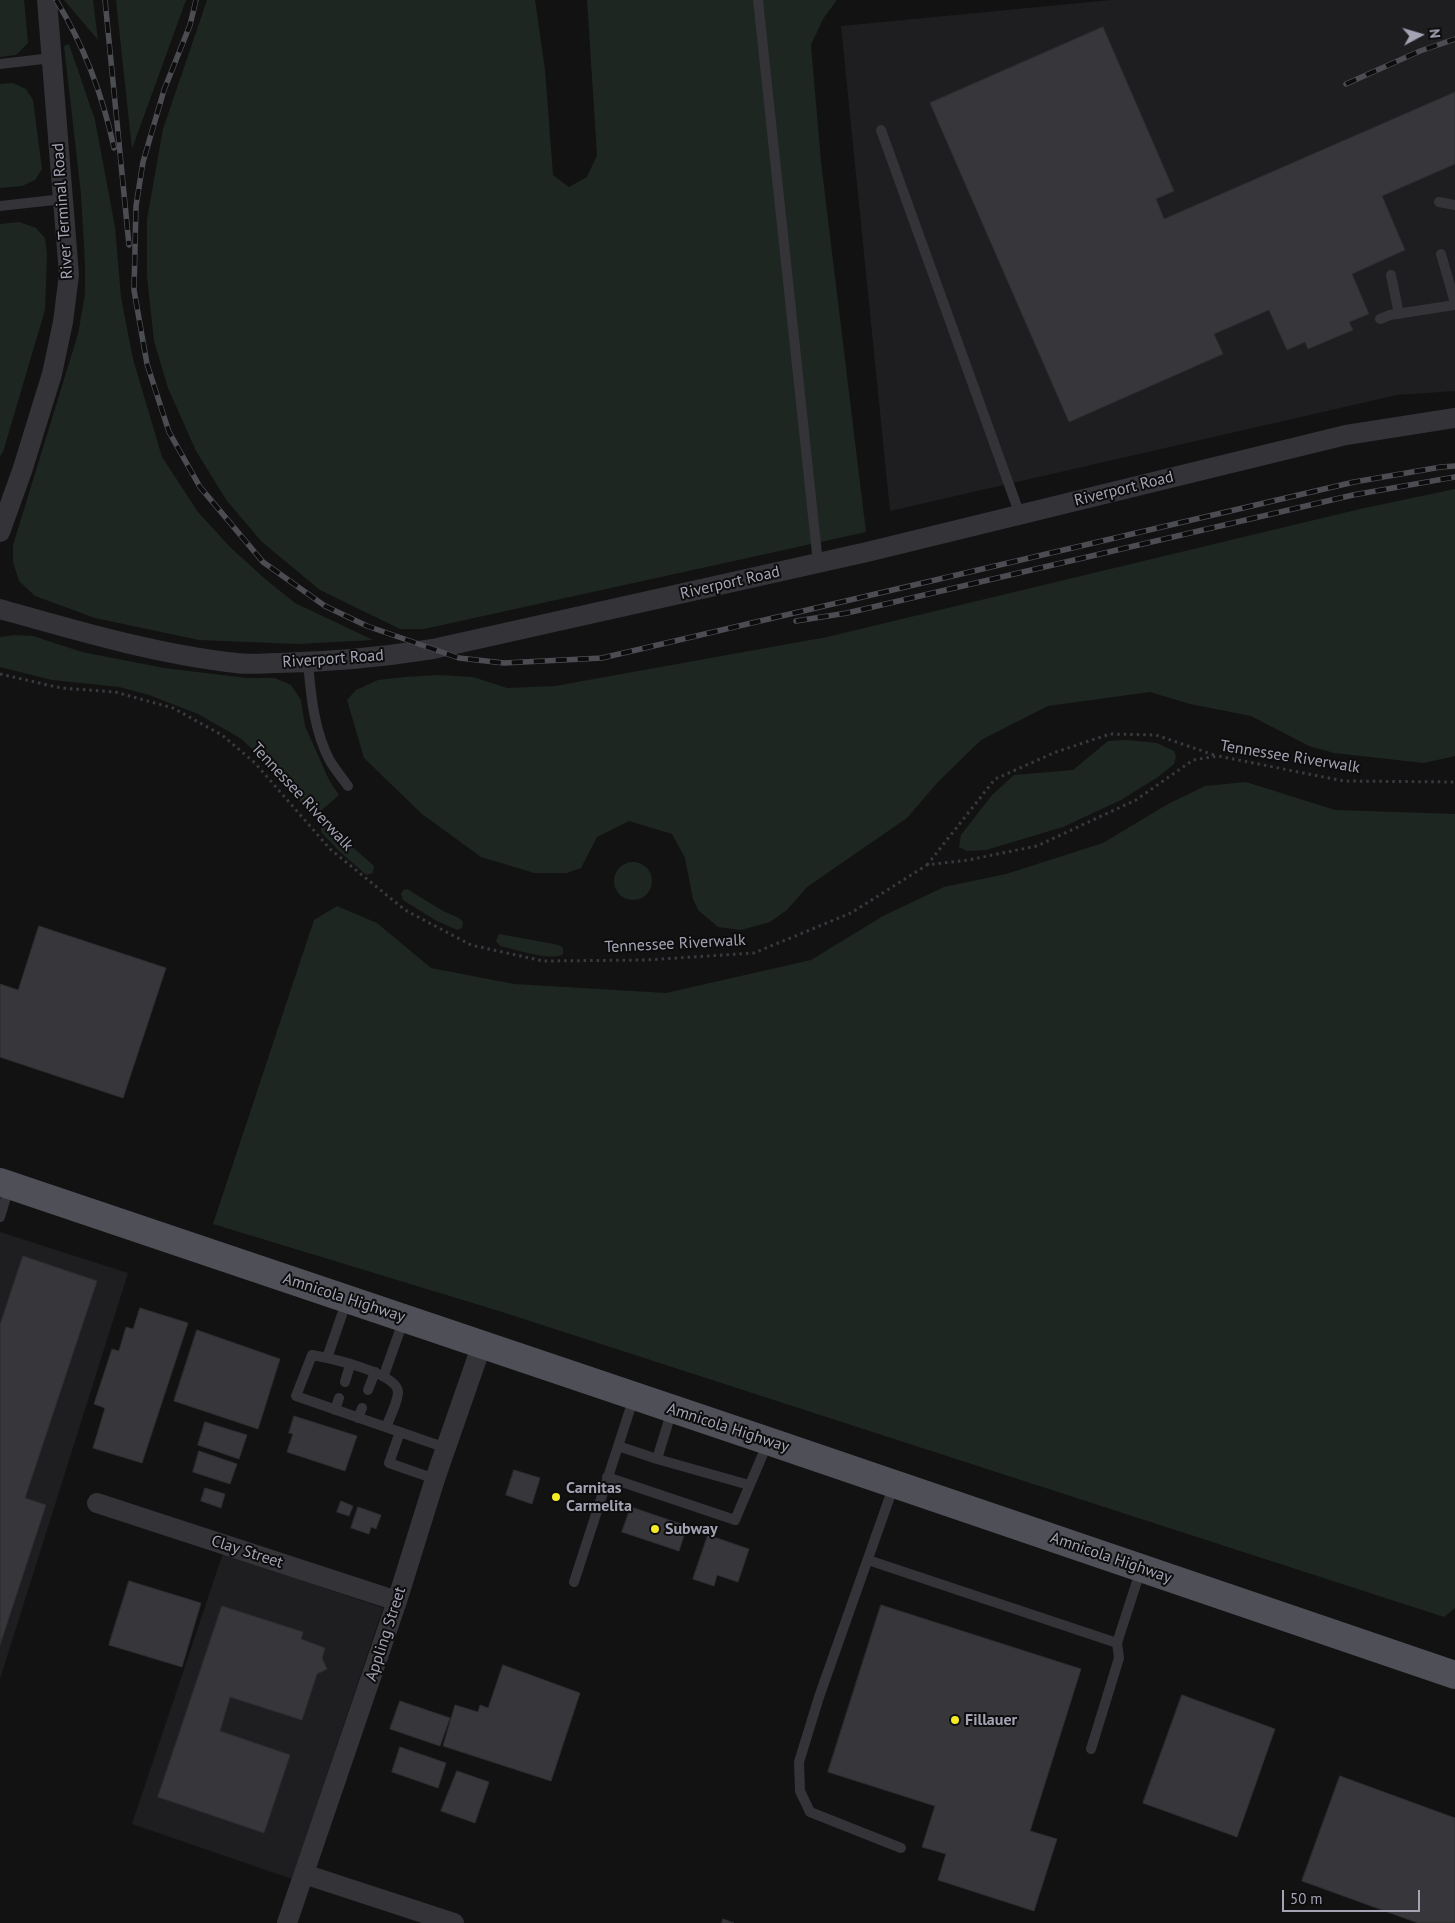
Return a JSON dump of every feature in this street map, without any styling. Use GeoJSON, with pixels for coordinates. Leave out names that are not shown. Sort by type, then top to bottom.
{"type":"FeatureCollection","features":[{"type":"Feature","properties":{"kind":"main road","name":"Amnicola Highway"},"geometry":{"type":"LineString","coordinates":[[5,1184],[768,1441],[1455,1676]]}},
{"type":"Feature","properties":{"kind":"street","name":"River Terminal Road"},"geometry":{"type":"LineString","coordinates":[[0,532],[5,506],[52,374],[63,322],[69,275],[47,0]]}},
{"type":"Feature","properties":{"kind":"street","name":"Riverport Road"},"geometry":{"type":"LineString","coordinates":[[0,609],[106,639],[238,664],[308,663],[395,655],[433,649],[818,563],[1346,435],[1455,418]]}},
{"type":"Feature","properties":{"kind":"street","name":"Appling Street"},"geometry":{"type":"LineString","coordinates":[[287,1923],[482,1344]]}},
{"type":"Feature","properties":{"kind":"street","name":"Clay Street"},"geometry":{"type":"LineString","coordinates":[[97,1503],[397,1601]]}},
{"type":"Feature","properties":{"kind":"street"},"geometry":{"type":"LineString","coordinates":[[304,1874],[454,1923]]}},
{"type":"Feature","properties":{"kind":"lane"},"geometry":{"type":"LineString","coordinates":[[758,0],[818,563]]}},
{"type":"Feature","properties":{"kind":"lane"},"geometry":{"type":"LineString","coordinates":[[0,64],[52,58]]}},
{"type":"Feature","properties":{"kind":"lane"},"geometry":{"type":"LineString","coordinates":[[881,130],[1020,514]]}},
{"type":"Feature","properties":{"kind":"lane"},"geometry":{"type":"LineString","coordinates":[[0,206],[63,199]]}},
{"type":"Feature","properties":{"kind":"lane"},"geometry":{"type":"LineString","coordinates":[[1439,202],[1455,205]]}},
{"type":"Feature","properties":{"kind":"lane"},"geometry":{"type":"LineString","coordinates":[[1380,319],[1455,304],[1441,254]]}},
{"type":"Feature","properties":{"kind":"lane"},"geometry":{"type":"LineString","coordinates":[[1391,275],[1399,314]]}},
{"type":"Feature","properties":{"kind":"lane"},"geometry":{"type":"LineString","coordinates":[[308,663],[312,706],[320,733],[330,760],[348,786]]}},
{"type":"Feature","properties":{"kind":"lane"},"geometry":{"type":"LineString","coordinates":[[0,1217],[5,1184]]}},
{"type":"Feature","properties":{"kind":"lane"},"geometry":{"type":"LineString","coordinates":[[327,1358],[348,1299]]}},
{"type":"Feature","properties":{"kind":"lane"},"geometry":{"type":"LineString","coordinates":[[368,1390],[380,1374],[404,1318]]}},
{"type":"Feature","properties":{"kind":"lane"},"geometry":{"type":"LineString","coordinates":[[386,1427],[398,1393],[397,1386],[380,1374],[312,1355],[296,1396],[446,1448]]}},
{"type":"Feature","properties":{"kind":"lane"},"geometry":{"type":"LineString","coordinates":[[345,1382],[350,1365]]}},
{"type":"Feature","properties":{"kind":"lane"},"geometry":{"type":"LineString","coordinates":[[574,1582],[634,1396]]}},
{"type":"Feature","properties":{"kind":"lane"},"geometry":{"type":"LineString","coordinates":[[334,1410],[338,1398]]}},
{"type":"Feature","properties":{"kind":"lane"},"geometry":{"type":"LineString","coordinates":[[358,1418],[362,1408]]}},
{"type":"Feature","properties":{"kind":"lane"},"geometry":{"type":"LineString","coordinates":[[657,1459],[672,1410]]}},
{"type":"Feature","properties":{"kind":"lane"},"geometry":{"type":"LineString","coordinates":[[400,1432],[389,1463],[435,1479]]}},
{"type":"Feature","properties":{"kind":"lane"},"geometry":{"type":"LineString","coordinates":[[607,1477],[735,1520],[768,1441]]}},
{"type":"Feature","properties":{"kind":"lane"},"geometry":{"type":"LineString","coordinates":[[618,1446],[749,1485]]}},
{"type":"Feature","properties":{"kind":"lane"},"geometry":{"type":"LineString","coordinates":[[894,1484],[819,1698],[799,1762],[800,1791],[810,1812],[901,1848]]}},
{"type":"Feature","properties":{"kind":"lane"},"geometry":{"type":"LineString","coordinates":[[868,1560],[1117,1643]]}},
{"type":"Feature","properties":{"kind":"lane"},"geometry":{"type":"LineString","coordinates":[[1091,1749],[1119,1658],[1117,1643],[1142,1568]]}},
{"type":"Feature","properties":{"kind":"path","name":"Tennessee Riverwalk"},"geometry":{"type":"LineString","coordinates":[[0,674],[61,688],[115,692],[173,708],[222,735],[255,762],[330,850],[404,910],[471,945],[543,961],[646,960],[754,953],[851,912],[927,865],[968,860],[1037,846],[1136,800],[1192,760],[1218,756],[1344,781],[1455,782]]}},
{"type":"Feature","properties":{"kind":"path"},"geometry":{"type":"LineString","coordinates":[[927,865],[995,779],[1056,752],[1110,734],[1156,735],[1218,756]]}},
{"type":"Feature","properties":{"kind":"shaded area"},"geometry":{"type":"Polygon","coordinates":[[[0,0],[24,0],[28,43],[16,55],[0,57],[0,0]]]}},
{"type":"Feature","properties":{"kind":"shaded area"},"geometry":{"type":"Polygon","coordinates":[[[64,0],[93,0],[98,40],[64,0]]]}},
{"type":"Feature","properties":{"kind":"shaded area"},"geometry":{"type":"Polygon","coordinates":[[[116,0],[186,0],[132,149],[116,0]]]}},
{"type":"Feature","properties":{"kind":"shaded area"},"geometry":{"type":"Polygon","coordinates":[[[207,0],[535,0],[545,70],[553,175],[569,187],[587,177],[597,155],[587,0],[837,0],[823,19],[811,45],[821,162],[866,532],[424,629],[400,629],[320,590],[262,542],[227,501],[196,451],[168,388],[154,341],[147,277],[147,219],[163,129],[207,0]]]}},
{"type":"Feature","properties":{"kind":"shaded area"},"geometry":{"type":"Polygon","coordinates":[[[1111,0],[1455,0],[1455,391],[1397,395],[890,511],[841,26],[1111,0]]]}},
{"type":"Feature","properties":{"kind":"shaded area"},"geometry":{"type":"Polygon","coordinates":[[[69,44],[95,120],[115,227],[121,297],[133,359],[162,457],[198,512],[230,547],[264,578],[295,603],[373,640],[297,644],[199,640],[95,618],[35,596],[19,581],[13,562],[13,545],[78,334],[85,294],[81,194],[64,46],[69,44]]]}},
{"type":"Feature","properties":{"kind":"shaded area"},"geometry":{"type":"Polygon","coordinates":[[[13,83],[26,89],[33,100],[42,169],[35,180],[22,186],[0,188],[0,84],[13,83]]]}},
{"type":"Feature","properties":{"kind":"shaded area"},"geometry":{"type":"Polygon","coordinates":[[[19,222],[36,228],[45,238],[47,254],[45,310],[3,452],[0,456],[0,224],[19,222]]]}},
{"type":"Feature","properties":{"kind":"shaded area"},"geometry":{"type":"Polygon","coordinates":[[[1455,489],[1455,756],[1424,763],[1334,753],[1309,746],[1251,716],[1190,704],[1150,692],[1048,706],[981,740],[938,782],[907,818],[807,887],[787,910],[770,922],[741,930],[718,927],[698,910],[693,899],[685,858],[672,834],[629,821],[597,837],[581,868],[567,873],[534,873],[481,857],[422,814],[364,758],[347,700],[356,690],[378,680],[439,675],[473,677],[507,688],[555,686],[827,637],[1360,509],[1455,489]]]}},
{"type":"Feature","properties":{"kind":"shaded area"},"geometry":{"type":"Polygon","coordinates":[[[15,635],[33,636],[82,652],[164,668],[247,678],[275,678],[291,685],[301,700],[305,726],[329,780],[339,795],[313,818],[268,763],[240,738],[198,714],[149,695],[119,687],[52,680],[0,667],[0,637],[15,635]]]}},
{"type":"Feature","properties":{"kind":"shaded area"},"geometry":{"type":"Polygon","coordinates":[[[1127,740],[1157,743],[1174,751],[1176,757],[1174,764],[1158,777],[1121,800],[1063,827],[986,850],[967,851],[959,847],[961,835],[992,795],[1014,775],[1073,770],[1108,741],[1127,740]]]}},
{"type":"Feature","properties":{"kind":"shaded area"},"geometry":{"type":"Polygon","coordinates":[[[1246,782],[1335,810],[1455,814],[1455,1608],[1444,1617],[499,1311],[213,1224],[314,920],[337,906],[377,923],[431,968],[514,984],[666,993],[811,960],[883,916],[944,887],[1006,874],[1103,843],[1168,804],[1205,786],[1246,782]]]}},
{"type":"Feature","properties":{"kind":"shaded area"},"geometry":{"type":"Polygon","coordinates":[[[329,823],[374,866],[373,873],[366,875],[321,832],[321,826],[329,823]]]}},
{"type":"Feature","properties":{"kind":"shaded area"},"geometry":{"type":"Polygon","coordinates":[[[633,862],[646,868],[652,881],[646,894],[633,900],[620,894],[614,881],[620,868],[633,862]]]}},
{"type":"Feature","properties":{"kind":"shaded area"},"geometry":{"type":"Polygon","coordinates":[[[407,889],[443,911],[459,918],[463,922],[462,928],[457,930],[435,920],[403,900],[401,894],[403,890],[407,889]]]}},
{"type":"Feature","properties":{"kind":"shaded area"},"geometry":{"type":"Polygon","coordinates":[[[499,934],[559,945],[563,948],[563,954],[551,957],[543,956],[500,946],[496,941],[499,934]]]}},
{"type":"Feature","properties":{"kind":"shaded area"},"geometry":{"type":"Polygon","coordinates":[[[0,1232],[128,1273],[0,1679],[0,1232]]]}},
{"type":"Feature","properties":{"kind":"shaded area"},"geometry":{"type":"Polygon","coordinates":[[[223,1553],[383,1608],[292,1879],[132,1824],[223,1553]]]}},
{"type":"Feature","properties":{"kind":"building"},"geometry":{"type":"Polygon","coordinates":[[[1103,27],[1174,191],[1156,199],[1164,219],[1455,92],[1455,164],[1382,196],[1405,250],[1352,274],[1369,314],[1349,322],[1353,330],[1308,349],[1305,342],[1287,350],[1269,310],[1214,334],[1223,354],[1069,422],[930,103],[1103,27]]]}},
{"type":"Feature","properties":{"kind":"building"},"geometry":{"type":"Polygon","coordinates":[[[39,926],[166,968],[123,1098],[0,1057],[0,984],[18,990],[39,926]]]}},
{"type":"Feature","properties":{"kind":"building"},"geometry":{"type":"Polygon","coordinates":[[[23,1256],[97,1281],[25,1498],[46,1505],[0,1645],[0,1325],[23,1256]]]}},
{"type":"Feature","properties":{"kind":"building"},"geometry":{"type":"Polygon","coordinates":[[[140,1308],[188,1323],[142,1463],[93,1448],[105,1408],[94,1404],[112,1349],[119,1351],[126,1327],[133,1329],[140,1308]]]}},
{"type":"Feature","properties":{"kind":"building"},"geometry":{"type":"Polygon","coordinates":[[[197,1330],[280,1359],[258,1429],[174,1401],[197,1330]]]}},
{"type":"Feature","properties":{"kind":"building"},"geometry":{"type":"Polygon","coordinates":[[[294,1416],[357,1436],[345,1471],[287,1452],[293,1434],[289,1433],[294,1416]]]}},
{"type":"Feature","properties":{"kind":"building"},"geometry":{"type":"Polygon","coordinates":[[[205,1422],[247,1435],[239,1459],[198,1445],[205,1422]]]}},
{"type":"Feature","properties":{"kind":"building"},"geometry":{"type":"Polygon","coordinates":[[[199,1451],[237,1464],[230,1484],[193,1472],[199,1451]]]}},
{"type":"Feature","properties":{"kind":"building"},"geometry":{"type":"Polygon","coordinates":[[[514,1470],[540,1478],[532,1504],[506,1495],[514,1470]]]}},
{"type":"Feature","properties":{"kind":"building"},"geometry":{"type":"Polygon","coordinates":[[[205,1488],[225,1494],[221,1508],[201,1501],[205,1488]]]}},
{"type":"Feature","properties":{"kind":"building"},"geometry":{"type":"Polygon","coordinates":[[[341,1501],[353,1506],[349,1516],[337,1512],[341,1501]]]}},
{"type":"Feature","properties":{"kind":"building"},"geometry":{"type":"Polygon","coordinates":[[[358,1507],[381,1515],[376,1529],[371,1527],[369,1534],[351,1528],[358,1507]]]}},
{"type":"Feature","properties":{"kind":"building","name":"Subway"},"geometry":{"type":"Polygon","coordinates":[[[631,1507],[687,1526],[679,1551],[622,1532],[631,1507]]]}},
{"type":"Feature","properties":{"kind":"building"},"geometry":{"type":"Polygon","coordinates":[[[708,1535],[749,1549],[738,1582],[717,1575],[714,1586],[693,1579],[708,1535]]]}},
{"type":"Feature","properties":{"kind":"building"},"geometry":{"type":"Polygon","coordinates":[[[129,1581],[201,1603],[182,1667],[109,1645],[129,1581]]]}},
{"type":"Feature","properties":{"kind":"building","name":"Fillauer"},"geometry":{"type":"Polygon","coordinates":[[[881,1605],[1081,1669],[1030,1831],[1057,1839],[1034,1911],[938,1880],[946,1854],[922,1847],[935,1806],[828,1772],[881,1605]]]}},
{"type":"Feature","properties":{"kind":"building"},"geometry":{"type":"Polygon","coordinates":[[[222,1606],[303,1632],[301,1639],[325,1648],[322,1658],[327,1669],[317,1674],[302,1720],[230,1697],[220,1731],[290,1755],[264,1833],[158,1797],[222,1606]]]}},
{"type":"Feature","properties":{"kind":"building"},"geometry":{"type":"Polygon","coordinates":[[[503,1665],[580,1693],[551,1781],[443,1746],[455,1705],[478,1712],[480,1705],[488,1708],[503,1665]]]}},
{"type":"Feature","properties":{"kind":"building"},"geometry":{"type":"Polygon","coordinates":[[[1182,1695],[1275,1729],[1237,1837],[1143,1803],[1182,1695]]]}},
{"type":"Feature","properties":{"kind":"building"},"geometry":{"type":"Polygon","coordinates":[[[400,1701],[450,1718],[440,1746],[390,1729],[400,1701]]]}},
{"type":"Feature","properties":{"kind":"building"},"geometry":{"type":"Polygon","coordinates":[[[400,1747],[446,1763],[438,1788],[392,1772],[400,1747]]]}},
{"type":"Feature","properties":{"kind":"building"},"geometry":{"type":"Polygon","coordinates":[[[457,1771],[489,1782],[475,1823],[441,1811],[457,1771]]]}},
{"type":"Feature","properties":{"kind":"building"},"geometry":{"type":"Polygon","coordinates":[[[1340,1776],[1455,1818],[1455,1923],[1418,1923],[1302,1881],[1340,1776]]]}},
{"type":"Feature","properties":{"kind":"building"},"geometry":{"type":"Polygon","coordinates":[[[723,1919],[734,1923],[722,1923],[723,1919]]]}},
{"type":"Feature","properties":{"kind":"railway"},"geometry":{"type":"LineString","coordinates":[[56,0],[75,34],[91,71],[104,109],[114,148]]}},
{"type":"Feature","properties":{"kind":"railway"},"geometry":{"type":"LineString","coordinates":[[105,0],[129,245]]}},
{"type":"Feature","properties":{"kind":"railway"},"geometry":{"type":"LineString","coordinates":[[196,0],[190,25],[164,90],[143,162],[136,206],[134,290],[147,364],[169,432],[200,487],[263,562],[325,606],[367,626],[459,658],[504,663],[602,658],[1354,482],[1455,466]]}},
{"type":"Feature","properties":{"kind":"railway"},"geometry":{"type":"LineString","coordinates":[[1346,84],[1420,51],[1455,39]]}},
{"type":"Feature","properties":{"kind":"railway"},"geometry":{"type":"LineString","coordinates":[[796,621],[847,613],[1353,495],[1455,477]]}},
{"type":"Feature","properties":{"kind":"place","name":"Carnitas Carmelita"},"geometry":{"type":"Point","coordinates":[556,1497]}},
{"type":"Feature","properties":{"kind":"place","name":"Subway"},"geometry":{"type":"Point","coordinates":[655,1529]}},
{"type":"Feature","properties":{"kind":"place","name":"Fillauer"},"geometry":{"type":"Point","coordinates":[955,1720]}}]}
